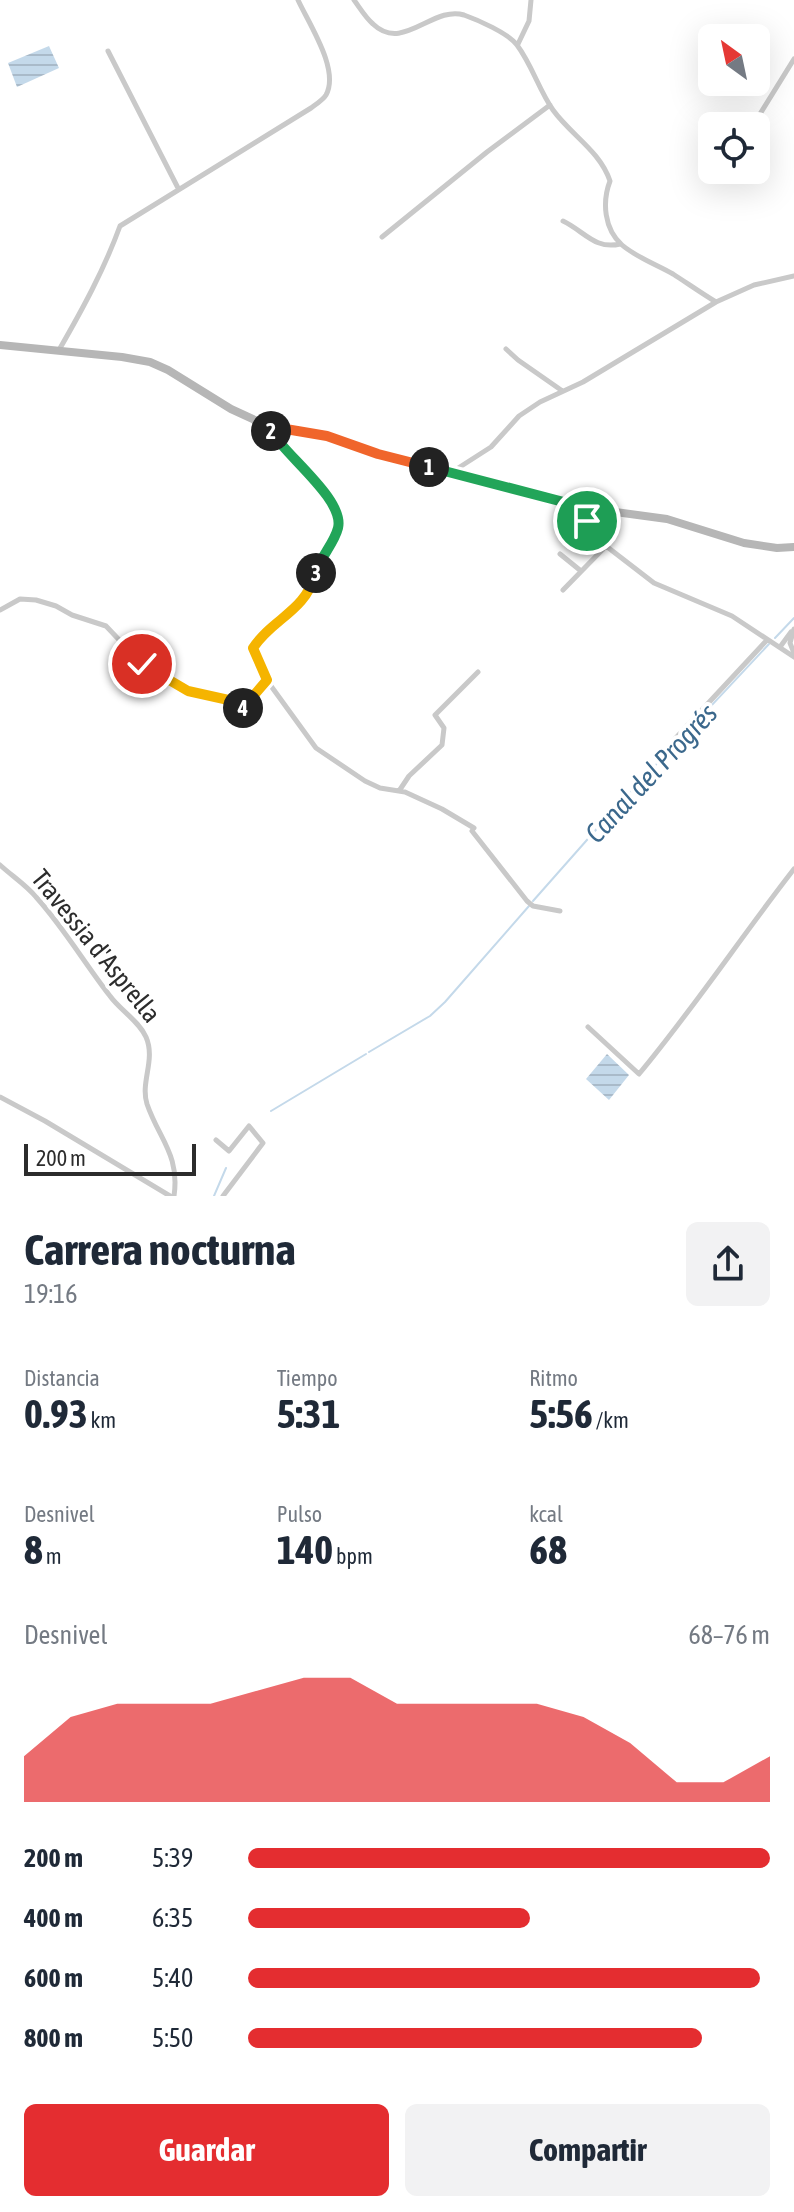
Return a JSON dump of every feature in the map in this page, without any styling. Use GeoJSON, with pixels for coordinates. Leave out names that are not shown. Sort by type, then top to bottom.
{"type":"FeatureCollection","features":[{"type":"Feature","properties":{"kind":"main road"},"geometry":{"type":"LineString","coordinates":[[0,345],[150,362],[231,409],[268,426],[327,436],[378,454],[579,506],[667,519],[744,543],[794,547]]}},
{"type":"Feature","properties":{"kind":"street"},"geometry":{"type":"LineString","coordinates":[[59,350],[87,300],[120,226],[311,108],[325,96],[331,75],[298,0]]}},
{"type":"Feature","properties":{"kind":"street"},"geometry":{"type":"LineString","coordinates":[[354,0],[381,31],[396,34],[413,31],[449,13],[462,14],[493,28],[517,45],[550,105],[605,166],[610,181],[604,195],[604,208],[620,244],[716,302]]}},
{"type":"Feature","properties":{"kind":"street"},"geometry":{"type":"LineString","coordinates":[[517,45],[529,21],[531,0]]}},
{"type":"Feature","properties":{"kind":"street"},"geometry":{"type":"LineString","coordinates":[[108,51],[178,188]]}},
{"type":"Feature","properties":{"kind":"street"},"geometry":{"type":"LineString","coordinates":[[761,112],[794,59]]}},
{"type":"Feature","properties":{"kind":"street"},"geometry":{"type":"LineString","coordinates":[[382,237],[550,105]]}},
{"type":"Feature","properties":{"kind":"street"},"geometry":{"type":"LineString","coordinates":[[563,221],[587,239],[611,246],[620,244]]}},
{"type":"Feature","properties":{"kind":"street"},"geometry":{"type":"LineString","coordinates":[[451,472],[491,447],[519,416],[561,390],[583,382],[716,302],[754,285],[794,276]]}},
{"type":"Feature","properties":{"kind":"street"},"geometry":{"type":"LineString","coordinates":[[506,349],[561,390]]}},
{"type":"Feature","properties":{"kind":"street"},"geometry":{"type":"LineString","coordinates":[[268,426],[332,502],[340,519],[337,532],[318,565],[311,589],[304,600],[261,637],[253,648],[267,680],[316,748],[365,781],[442,809],[473,829],[527,901],[533,906],[560,911]]}},
{"type":"Feature","properties":{"kind":"street"},"geometry":{"type":"LineString","coordinates":[[579,506],[606,546],[654,583],[732,616],[794,655]]}},
{"type":"Feature","properties":{"kind":"street"},"geometry":{"type":"LineString","coordinates":[[563,590],[606,546]]}},
{"type":"Feature","properties":{"kind":"street"},"geometry":{"type":"LineString","coordinates":[[560,554],[582,571]]}},
{"type":"Feature","properties":{"kind":"street"},"geometry":{"type":"LineString","coordinates":[[0,610],[20,599],[36,600],[106,626],[136,658],[154,671],[188,691],[233,701],[243,708],[267,680]]}},
{"type":"Feature","properties":{"kind":"street"},"geometry":{"type":"LineString","coordinates":[[781,648],[794,629]]}},
{"type":"Feature","properties":{"kind":"street"},"geometry":{"type":"LineString","coordinates":[[794,629],[790,643],[794,655]]}},
{"type":"Feature","properties":{"kind":"street"},"geometry":{"type":"LineString","coordinates":[[673,741],[767,640]]}},
{"type":"Feature","properties":{"kind":"street"},"geometry":{"type":"LineString","coordinates":[[399,791],[409,776],[442,745],[444,728],[435,715],[478,672]]}},
{"type":"Feature","properties":{"kind":"street","name":"Travessia d'Asprella"},"geometry":{"type":"LineString","coordinates":[[0,865],[37,898],[111,999],[146,1038],[150,1064],[146,1101],[172,1156],[176,1185],[172,1196]]}},
{"type":"Feature","properties":{"kind":"street"},"geometry":{"type":"LineString","coordinates":[[588,1027],[639,1074],[681,1024],[748,927],[794,869]]}},
{"type":"Feature","properties":{"kind":"street"},"geometry":{"type":"LineString","coordinates":[[0,1097],[172,1196]]}},
{"type":"Feature","properties":{"kind":"street"},"geometry":{"type":"LineString","coordinates":[[216,1140],[229,1151],[249,1126],[263,1143],[223,1196]]}},
{"type":"Feature","properties":{"kind":"water"},"geometry":{"type":"Polygon","coordinates":[[[49,46],[59,68],[17,87],[8,63],[49,46]]]}},
{"type":"Feature","properties":{"kind":"water"},"geometry":{"type":"Polygon","coordinates":[[[607,1054],[629,1075],[609,1100],[586,1079],[607,1054]]]}},
{"type":"Feature","properties":{"kind":"waterway"},"geometry":{"type":"LineString","coordinates":[[775,638],[794,618]]}},
{"type":"Feature","properties":{"kind":"waterway","name":"Canal del Progrés"},"geometry":{"type":"LineString","coordinates":[[533,901],[769,644]]}},
{"type":"Feature","properties":{"kind":"waterway","name":"Canal del Progrés"},"geometry":{"type":"LineString","coordinates":[[369,1052],[430,1016],[529,906]]}},
{"type":"Feature","properties":{"kind":"waterway","name":"Canal del Progrés"},"geometry":{"type":"LineString","coordinates":[[271,1111],[366,1054]]}},
{"type":"Feature","properties":{"kind":"waterway","name":"Canal del Progrés"},"geometry":{"type":"LineString","coordinates":[[214,1196],[226,1168]]}},
{"type":"Feature","properties":{"kind":"route"},"geometry":{"type":"LineString","coordinates":[[142,664],[188,691],[233,701],[243,708],[267,680],[253,648],[261,637],[304,600],[311,589],[318,565],[337,532],[340,519],[332,502],[268,426],[327,436],[378,454],[579,506],[587,521]]}}]}
